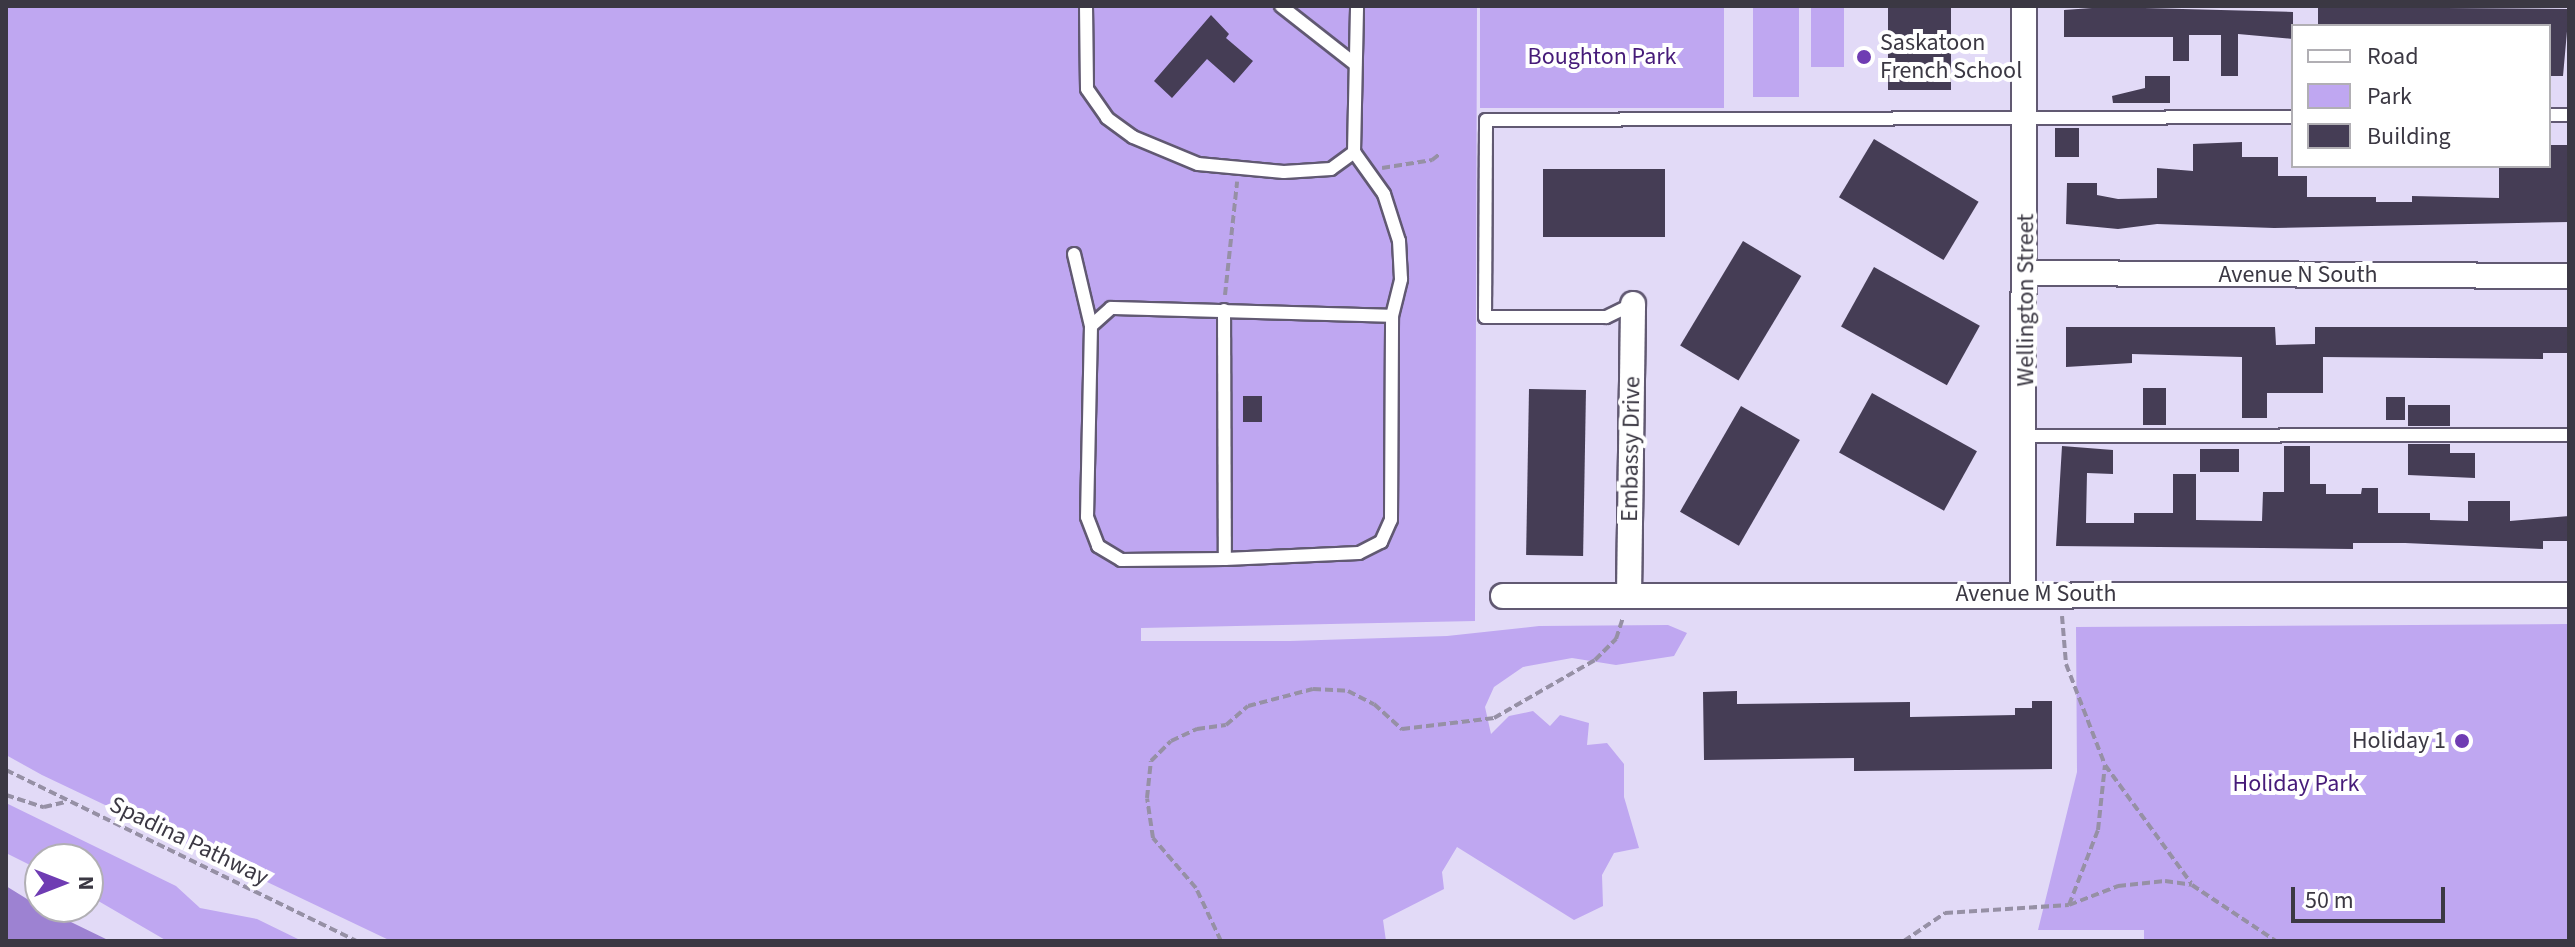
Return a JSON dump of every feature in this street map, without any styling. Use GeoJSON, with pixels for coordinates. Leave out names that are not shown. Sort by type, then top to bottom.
{"type":"FeatureCollection","features":[{"type":"Feature","properties":{"kind":"street","name":"Wellington Street"},"geometry":{"type":"LineString","coordinates":[[2023,594],[2027,273],[2024,6]]}},
{"type":"Feature","properties":{"kind":"street","name":"Avenue N South"},"geometry":{"type":"LineString","coordinates":[[2027,273],[2569,276]]}},
{"type":"Feature","properties":{"kind":"street","name":"Embassy Drive"},"geometry":{"type":"LineString","coordinates":[[1633,304],[1633,606]]}},
{"type":"Feature","properties":{"kind":"street","name":"Avenue M South"},"geometry":{"type":"LineString","coordinates":[[1503,596],[1633,606],[2023,594],[2569,595]]}},
{"type":"Feature","properties":{"kind":"lane"},"geometry":{"type":"LineString","coordinates":[[1086,6],[1087,89],[1107,118],[1133,137],[1198,164],[1284,172],[1331,169],[1354,152]]}},
{"type":"Feature","properties":{"kind":"lane"},"geometry":{"type":"LineString","coordinates":[[1281,6],[1355,64]]}},
{"type":"Feature","properties":{"kind":"lane"},"geometry":{"type":"LineString","coordinates":[[1074,254],[1091,326],[1087,517],[1098,546],[1121,560],[1225,559],[1359,553],[1381,542],[1391,520],[1392,316],[1401,279],[1399,241],[1384,194],[1354,152],[1357,6]]}},
{"type":"Feature","properties":{"kind":"lane"},"geometry":{"type":"LineString","coordinates":[[1633,304],[1606,317],[1485,317],[1486,120],[2291,117]]}},
{"type":"Feature","properties":{"kind":"lane"},"geometry":{"type":"LineString","coordinates":[[1091,326],[1111,308],[1392,316]]}},
{"type":"Feature","properties":{"kind":"lane"},"geometry":{"type":"LineString","coordinates":[[1224,310],[1225,559]]}},
{"type":"Feature","properties":{"kind":"lane"},"geometry":{"type":"LineString","coordinates":[[2026,436],[2569,435]]}},
{"type":"Feature","properties":{"kind":"path"},"geometry":{"type":"LineString","coordinates":[[1369,173],[1396,162],[1432,160],[1441,153]]}},
{"type":"Feature","properties":{"kind":"path"},"geometry":{"type":"LineString","coordinates":[[1224,310],[1228,247],[1235,237],[1238,168]]}},
{"type":"Feature","properties":{"kind":"path"},"geometry":{"type":"LineString","coordinates":[[2061,594],[2066,664],[2105,765],[2151,835],[2192,885],[2276,941]]}},
{"type":"Feature","properties":{"kind":"path"},"geometry":{"type":"LineString","coordinates":[[1221,941],[1196,888],[1153,838],[1147,798],[1151,761],[1171,741],[1197,729],[1226,725],[1248,706],[1313,689],[1348,691],[1374,704],[1402,729],[1494,718],[1595,660],[1616,639],[1623,617],[1633,606]]}},
{"type":"Feature","properties":{"kind":"path"},"geometry":{"type":"LineString","coordinates":[[2069,905],[2098,830],[2105,765]]}},
{"type":"Feature","properties":{"kind":"path","name":"Spadina Pathway"},"geometry":{"type":"LineString","coordinates":[[6,770],[357,941]]}},
{"type":"Feature","properties":{"kind":"path"},"geometry":{"type":"LineString","coordinates":[[6,795],[44,807],[67,801]]}},
{"type":"Feature","properties":{"kind":"path"},"geometry":{"type":"LineString","coordinates":[[1904,941],[1945,913],[2069,905],[2118,886],[2165,881],[2192,885]]}},
{"type":"Feature","properties":{"kind":"green space"},"geometry":{"type":"Polygon","coordinates":[[[6,6],[1477,6],[1475,621],[1141,628],[1141,641],[1290,641],[1447,636],[1539,626],[1668,625],[1687,633],[1674,656],[1616,665],[1572,658],[1523,667],[1494,687],[1485,707],[1491,734],[1509,716],[1533,711],[1550,726],[1560,715],[1589,723],[1587,745],[1607,743],[1624,764],[1624,797],[1639,848],[1614,853],[1602,875],[1603,906],[1574,920],[1457,847],[1442,872],[1444,889],[1383,920],[1386,941],[391,941],[42,775],[6,755],[6,6]]]}},
{"type":"Feature","properties":{"kind":"green space","name":"Boughton Park"},"geometry":{"type":"Polygon","coordinates":[[[1480,6],[1724,6],[1724,108],[1480,108],[1480,6]]]}},
{"type":"Feature","properties":{"kind":"green space"},"geometry":{"type":"Polygon","coordinates":[[[1753,6],[1799,6],[1799,97],[1753,97],[1753,6]]]}},
{"type":"Feature","properties":{"kind":"green space"},"geometry":{"type":"Polygon","coordinates":[[[1811,6],[1844,6],[1844,67],[1811,67],[1811,6]]]}},
{"type":"Feature","properties":{"kind":"green space","name":"Holiday Park"},"geometry":{"type":"Polygon","coordinates":[[[2569,624],[2569,941],[2144,941],[2144,930],[2038,930],[2077,772],[2076,627],[2569,624]]]}},
{"type":"Feature","properties":{"kind":"green space"},"geometry":{"type":"Polygon","coordinates":[[[6,803],[88,843],[24,843],[24,862],[6,853],[6,803]]]}},
{"type":"Feature","properties":{"kind":"green space"},"geometry":{"type":"Polygon","coordinates":[[[104,851],[176,886],[200,908],[257,919],[302,941],[167,941],[104,904],[104,851]]]}},
{"type":"Feature","properties":{"kind":"shaded area"},"geometry":{"type":"Polygon","coordinates":[[[6,886],[24,897],[24,923],[73,923],[110,941],[6,941],[6,886]]]}},
{"type":"Feature","properties":{"kind":"building"},"geometry":{"type":"Polygon","coordinates":[[[1888,6],[1951,6],[1951,90],[1888,90],[1888,6]]]}},
{"type":"Feature","properties":{"kind":"building"},"geometry":{"type":"Polygon","coordinates":[[[2106,7],[2293,12],[2293,24],[2291,39],[2238,34],[2238,76],[2221,76],[2221,35],[2189,35],[2189,61],[2173,61],[2173,37],[2064,37],[2064,10],[2106,7]]]}},
{"type":"Feature","properties":{"kind":"building"},"geometry":{"type":"Polygon","coordinates":[[[2318,7],[2569,9],[2563,76],[2551,76],[2551,24],[2318,24],[2318,7]]]}},
{"type":"Feature","properties":{"kind":"building"},"geometry":{"type":"Polygon","coordinates":[[[1211,15],[1229,34],[1226,38],[1253,61],[1234,83],[1207,59],[1172,98],[1154,81],[1211,15]]]}},
{"type":"Feature","properties":{"kind":"building"},"geometry":{"type":"Polygon","coordinates":[[[2145,76],[2170,76],[2170,103],[2113,103],[2112,96],[2145,88],[2145,76]]]}},
{"type":"Feature","properties":{"kind":"building"},"geometry":{"type":"Polygon","coordinates":[[[2055,128],[2079,128],[2079,157],[2055,157],[2055,128]]]}},
{"type":"Feature","properties":{"kind":"building"},"geometry":{"type":"Polygon","coordinates":[[[1874,139],[1979,202],[1944,260],[1839,197],[1874,139]]]}},
{"type":"Feature","properties":{"kind":"building"},"geometry":{"type":"Polygon","coordinates":[[[2242,142],[2242,157],[2278,157],[2278,176],[2307,176],[2307,197],[2376,197],[2376,202],[2412,202],[2412,196],[2499,198],[2499,168],[2551,168],[2551,145],[2569,145],[2569,222],[2274,228],[2157,224],[2118,229],[2066,224],[2067,183],[2097,183],[2097,195],[2118,199],[2157,198],[2157,168],[2193,171],[2193,144],[2242,142]]]}},
{"type":"Feature","properties":{"kind":"building"},"geometry":{"type":"Polygon","coordinates":[[[1543,169],[1665,169],[1665,237],[1543,237],[1543,169]]]}},
{"type":"Feature","properties":{"kind":"building"},"geometry":{"type":"Polygon","coordinates":[[[1743,241],[1801,276],[1738,381],[1680,346],[1743,241]]]}},
{"type":"Feature","properties":{"kind":"building"},"geometry":{"type":"Polygon","coordinates":[[[1874,267],[1980,326],[1947,385],[1841,326],[1874,267]]]}},
{"type":"Feature","properties":{"kind":"building"},"geometry":{"type":"Polygon","coordinates":[[[2066,327],[2275,327],[2276,345],[2315,344],[2315,327],[2569,327],[2569,353],[2543,353],[2543,359],[2323,357],[2323,393],[2267,393],[2267,418],[2242,418],[2242,357],[2132,354],[2132,363],[2066,367],[2066,327]]]}},
{"type":"Feature","properties":{"kind":"building"},"geometry":{"type":"Polygon","coordinates":[[[2143,388],[2166,388],[2166,425],[2143,425],[2143,388]]]}},
{"type":"Feature","properties":{"kind":"building"},"geometry":{"type":"Polygon","coordinates":[[[1529,389],[1586,390],[1583,556],[1526,555],[1529,389]]]}},
{"type":"Feature","properties":{"kind":"building"},"geometry":{"type":"Polygon","coordinates":[[[1872,393],[1977,451],[1944,511],[1839,452],[1872,393]]]}},
{"type":"Feature","properties":{"kind":"building"},"geometry":{"type":"Polygon","coordinates":[[[1243,396],[1262,396],[1262,422],[1243,422],[1243,396]]]}},
{"type":"Feature","properties":{"kind":"building"},"geometry":{"type":"Polygon","coordinates":[[[2386,397],[2405,397],[2405,420],[2386,420],[2386,397]]]}},
{"type":"Feature","properties":{"kind":"building"},"geometry":{"type":"Polygon","coordinates":[[[2408,405],[2450,405],[2450,426],[2408,426],[2408,405]]]}},
{"type":"Feature","properties":{"kind":"building"},"geometry":{"type":"Polygon","coordinates":[[[1741,406],[1800,440],[1739,546],[1680,512],[1741,406]]]}},
{"type":"Feature","properties":{"kind":"building"},"geometry":{"type":"Polygon","coordinates":[[[2408,444],[2450,444],[2450,453],[2475,453],[2475,478],[2408,475],[2408,444]]]}},
{"type":"Feature","properties":{"kind":"building"},"geometry":{"type":"Polygon","coordinates":[[[2062,446],[2113,450],[2113,474],[2087,473],[2086,523],[2134,523],[2134,513],[2173,513],[2173,474],[2196,474],[2196,520],[2262,521],[2263,492],[2284,492],[2284,446],[2310,446],[2310,484],[2326,484],[2326,494],[2361,494],[2362,488],[2378,488],[2378,513],[2430,513],[2430,520],[2468,521],[2468,501],[2510,501],[2510,521],[2569,516],[2569,541],[2543,541],[2543,549],[2405,543],[2353,543],[2353,549],[2056,546],[2062,446]]]}},
{"type":"Feature","properties":{"kind":"building"},"geometry":{"type":"Polygon","coordinates":[[[2200,449],[2239,449],[2239,472],[2200,472],[2200,449]]]}},
{"type":"Feature","properties":{"kind":"building"},"geometry":{"type":"Polygon","coordinates":[[[1737,691],[1737,704],[1910,702],[1910,717],[2015,715],[2015,708],[2032,708],[2032,701],[2052,701],[2052,769],[1854,771],[1854,758],[1704,760],[1703,692],[1737,691]]]}},
{"type":"Feature","properties":{"kind":"place","name":"Saskatoon French School"},"geometry":{"type":"Point","coordinates":[1864,57]}},
{"type":"Feature","properties":{"kind":"place","name":"Holiday 1"},"geometry":{"type":"Point","coordinates":[2462,741]}}]}
